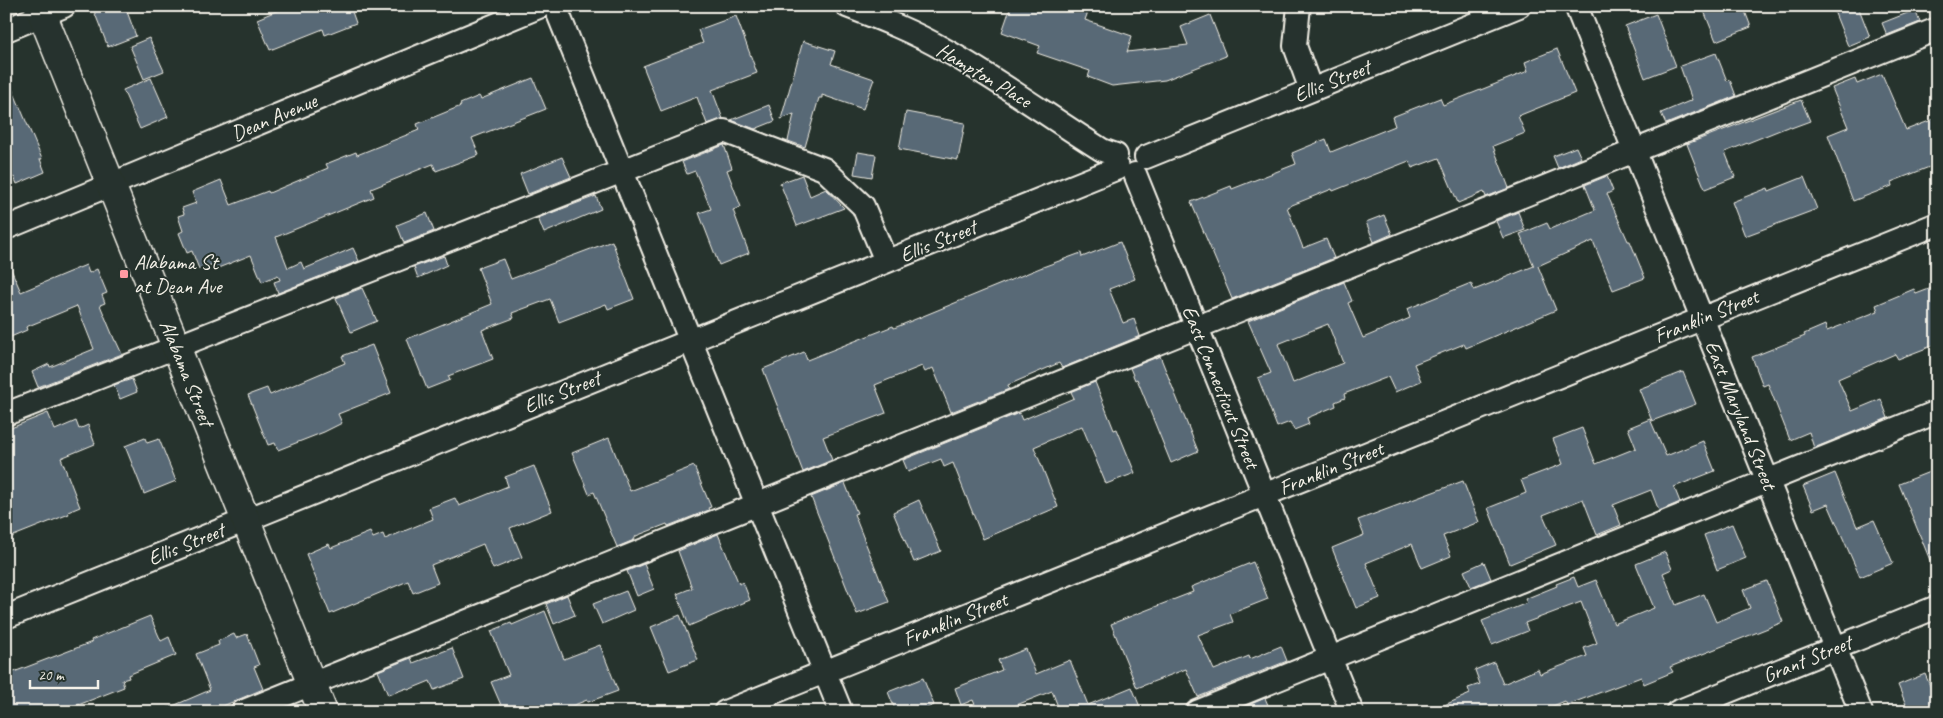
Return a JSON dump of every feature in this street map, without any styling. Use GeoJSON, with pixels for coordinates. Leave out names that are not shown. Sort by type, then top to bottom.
{"type":"FeatureCollection","features":[{"type":"Feature","properties":{"kind":"main road","name":"Alabama Street"},"geometry":{"type":"LineString","coordinates":[[48,9],[111,184],[323,712]]}},
{"type":"Feature","properties":{"kind":"street","name":"Dean Avenue"},"geometry":{"type":"LineString","coordinates":[[6,228],[541,6]]}},
{"type":"Feature","properties":{"kind":"street"},"geometry":{"type":"LineString","coordinates":[[555,6],[842,712]]}},
{"type":"Feature","properties":{"kind":"street","name":"Hampton Place"},"geometry":{"type":"LineString","coordinates":[[847,6],[896,25],[943,49],[990,77],[1102,150],[1129,163]]}},
{"type":"Feature","properties":{"kind":"street"},"geometry":{"type":"LineString","coordinates":[[1299,6],[1295,46],[1311,90]]}},
{"type":"Feature","properties":{"kind":"street","name":"Ellis Street"},"geometry":{"type":"LineString","coordinates":[[6,616],[1519,6]]}},
{"type":"Feature","properties":{"kind":"street","name":"East Maryland Street"},"geometry":{"type":"LineString","coordinates":[[1576,6],[1861,712]]}},
{"type":"Feature","properties":{"kind":"street"},"geometry":{"type":"LineString","coordinates":[[6,30],[48,9]]}},
{"type":"Feature","properties":{"kind":"street"},"geometry":{"type":"LineString","coordinates":[[242,712],[1937,29]]}},
{"type":"Feature","properties":{"kind":"street"},"geometry":{"type":"LineString","coordinates":[[6,414],[724,131],[824,170],[863,206],[886,261]]}},
{"type":"Feature","properties":{"kind":"street","name":"East Connecticut Street"},"geometry":{"type":"LineString","coordinates":[[1129,163],[1352,712]]}},
{"type":"Feature","properties":{"kind":"street","name":"Franklin Street"},"geometry":{"type":"LineString","coordinates":[[725,712],[1937,224]]}},
{"type":"Feature","properties":{"kind":"street"},"geometry":{"type":"LineString","coordinates":[[1196,712],[1937,412]]}},
{"type":"Feature","properties":{"kind":"street","name":"Grant Street"},"geometry":{"type":"LineString","coordinates":[[1677,712],[1937,607]]}},
{"type":"Feature","properties":{"kind":"building"},"geometry":{"type":"Polygon","coordinates":[[[92,6],[125,6],[136,36],[108,47],[92,6]]]}},
{"type":"Feature","properties":{"kind":"building"},"geometry":{"type":"Polygon","coordinates":[[[288,6],[350,6],[356,23],[325,35],[323,29],[270,50],[257,19],[288,6]]]}},
{"type":"Feature","properties":{"kind":"building"},"geometry":{"type":"Polygon","coordinates":[[[1011,6],[1090,6],[1085,20],[1132,36],[1127,52],[1188,45],[1181,27],[1210,15],[1226,56],[1165,80],[1112,86],[1088,77],[1090,71],[1037,53],[1040,46],[1002,32],[1011,6]]]}},
{"type":"Feature","properties":{"kind":"building"},"geometry":{"type":"Polygon","coordinates":[[[1702,6],[1743,6],[1751,27],[1716,41],[1702,6]]]}},
{"type":"Feature","properties":{"kind":"building"},"geometry":{"type":"Polygon","coordinates":[[[1832,6],[1858,6],[1870,37],[1848,46],[1832,6]]]}},
{"type":"Feature","properties":{"kind":"building"},"geometry":{"type":"Polygon","coordinates":[[[1915,10],[1920,22],[1887,35],[1882,23],[1915,10]]]}},
{"type":"Feature","properties":{"kind":"building"},"geometry":{"type":"Polygon","coordinates":[[[1656,14],[1676,66],[1645,78],[1625,26],[1656,14]]]}},
{"type":"Feature","properties":{"kind":"building"},"geometry":{"type":"Polygon","coordinates":[[[736,16],[757,73],[712,90],[723,119],[707,124],[697,97],[661,111],[643,66],[703,43],[698,30],[736,16]]]}},
{"type":"Feature","properties":{"kind":"building"},"geometry":{"type":"Polygon","coordinates":[[[149,38],[164,71],[144,79],[130,46],[149,38]]]}},
{"type":"Feature","properties":{"kind":"building"},"geometry":{"type":"Polygon","coordinates":[[[803,41],[835,51],[831,64],[874,79],[863,109],[822,95],[822,98],[819,98],[805,147],[788,141],[794,114],[781,119],[803,41]]]}},
{"type":"Feature","properties":{"kind":"building"},"geometry":{"type":"Polygon","coordinates":[[[1557,49],[1575,93],[1518,116],[1525,133],[1493,146],[1509,188],[1486,197],[1484,192],[1458,203],[1439,158],[1412,168],[1409,161],[1287,207],[1303,248],[1326,239],[1334,258],[1232,299],[1191,202],[1231,186],[1232,189],[1296,164],[1292,153],[1326,139],[1331,152],[1395,126],[1392,117],[1440,98],[1443,105],[1528,71],[1525,62],[1557,49]]]}},
{"type":"Feature","properties":{"kind":"building"},"geometry":{"type":"Polygon","coordinates":[[[1716,53],[1727,81],[1730,80],[1736,96],[1666,124],[1661,113],[1692,100],[1680,66],[1716,53]]]}},
{"type":"Feature","properties":{"kind":"building"},"geometry":{"type":"Polygon","coordinates":[[[6,74],[42,159],[40,159],[45,172],[17,184],[14,177],[6,180],[6,74]]]}},
{"type":"Feature","properties":{"kind":"building"},"geometry":{"type":"Polygon","coordinates":[[[1882,74],[1906,130],[1937,118],[1937,164],[1891,182],[1892,186],[1853,201],[1828,135],[1848,127],[1832,88],[1855,79],[1857,84],[1882,74]]]}},
{"type":"Feature","properties":{"kind":"building"},"geometry":{"type":"Polygon","coordinates":[[[151,78],[168,117],[140,129],[123,90],[151,78]]]}},
{"type":"Feature","properties":{"kind":"building"},"geometry":{"type":"Polygon","coordinates":[[[533,78],[546,109],[472,138],[479,155],[436,171],[433,164],[371,189],[374,197],[276,237],[288,268],[301,262],[304,269],[353,248],[359,261],[278,293],[274,282],[280,280],[278,275],[262,282],[251,255],[213,270],[211,265],[199,269],[192,251],[187,253],[179,233],[183,231],[178,216],[184,214],[182,208],[196,203],[192,192],[221,180],[231,205],[268,191],[269,193],[328,168],[326,164],[356,152],[357,155],[419,130],[417,124],[461,106],[460,104],[479,96],[481,99],[533,78]]]}},
{"type":"Feature","properties":{"kind":"building"},"geometry":{"type":"Polygon","coordinates":[[[1801,100],[1810,121],[1791,128],[1790,126],[1725,152],[1735,177],[1705,189],[1687,144],[1801,100]]]}},
{"type":"Feature","properties":{"kind":"building"},"geometry":{"type":"Polygon","coordinates":[[[769,105],[775,121],[755,129],[731,120],[769,105]]]}},
{"type":"Feature","properties":{"kind":"building"},"geometry":{"type":"Polygon","coordinates":[[[906,112],[965,123],[958,160],[899,149],[906,112]]]}},
{"type":"Feature","properties":{"kind":"building"},"geometry":{"type":"Polygon","coordinates":[[[724,145],[732,168],[727,170],[741,207],[733,210],[749,253],[719,265],[699,213],[711,209],[695,171],[687,174],[682,162],[724,145]]]}},
{"type":"Feature","properties":{"kind":"building"},"geometry":{"type":"Polygon","coordinates":[[[1576,147],[1581,158],[1558,168],[1553,156],[1576,147]]]}},
{"type":"Feature","properties":{"kind":"building"},"geometry":{"type":"Polygon","coordinates":[[[858,152],[876,155],[872,177],[854,174],[858,152]]]}},
{"type":"Feature","properties":{"kind":"building"},"geometry":{"type":"Polygon","coordinates":[[[562,157],[571,177],[528,194],[520,174],[562,157]]]}},
{"type":"Feature","properties":{"kind":"building"},"geometry":{"type":"Polygon","coordinates":[[[802,175],[810,196],[826,189],[844,208],[797,226],[780,183],[802,175]]]}},
{"type":"Feature","properties":{"kind":"building"},"geometry":{"type":"Polygon","coordinates":[[[1607,176],[1613,191],[1607,194],[1628,241],[1630,241],[1645,278],[1613,290],[1593,241],[1538,266],[1556,310],[1466,348],[1464,344],[1414,364],[1421,381],[1395,392],[1388,377],[1344,394],[1345,398],[1335,402],[1336,406],[1307,418],[1309,424],[1294,430],[1290,422],[1277,427],[1258,378],[1271,373],[1248,321],[1344,282],[1352,301],[1348,303],[1363,338],[1410,318],[1407,309],[1471,283],[1474,290],[1534,266],[1520,234],[1547,223],[1550,229],[1595,210],[1585,185],[1607,176]],[[1328,324],[1278,344],[1293,383],[1343,363],[1328,324]]]}},
{"type":"Feature","properties":{"kind":"building"},"geometry":{"type":"Polygon","coordinates":[[[1804,177],[1817,209],[1745,236],[1732,202],[1768,188],[1769,191],[1804,177]]]}},
{"type":"Feature","properties":{"kind":"building"},"geometry":{"type":"Polygon","coordinates":[[[596,196],[601,209],[544,233],[538,218],[596,196]]]}},
{"type":"Feature","properties":{"kind":"building"},"geometry":{"type":"Polygon","coordinates":[[[1518,212],[1525,230],[1503,238],[1496,221],[1518,212]]]}},
{"type":"Feature","properties":{"kind":"building"},"geometry":{"type":"Polygon","coordinates":[[[427,213],[434,231],[404,243],[397,225],[427,213]]]}},
{"type":"Feature","properties":{"kind":"building"},"geometry":{"type":"Polygon","coordinates":[[[1384,215],[1392,234],[1374,242],[1366,222],[1384,215]]]}},
{"type":"Feature","properties":{"kind":"building"},"geometry":{"type":"Polygon","coordinates":[[[612,241],[634,299],[608,309],[606,304],[559,322],[550,299],[512,313],[514,318],[482,330],[493,359],[448,376],[450,380],[427,389],[407,339],[492,304],[478,268],[503,259],[511,279],[612,241]]]}},
{"type":"Feature","properties":{"kind":"building"},"geometry":{"type":"Polygon","coordinates":[[[1120,242],[1135,279],[1109,289],[1123,323],[1134,319],[1140,336],[1062,368],[1059,363],[1008,385],[1009,389],[951,412],[933,368],[925,372],[922,366],[875,385],[886,413],[823,437],[832,460],[803,472],[763,369],[804,352],[807,360],[893,326],[894,328],[1040,268],[1081,253],[1082,257],[1120,242]]]}},
{"type":"Feature","properties":{"kind":"building"},"geometry":{"type":"Polygon","coordinates":[[[444,256],[447,265],[418,278],[414,267],[444,256]]]}},
{"type":"Feature","properties":{"kind":"building"},"geometry":{"type":"Polygon","coordinates":[[[6,258],[21,292],[86,265],[89,273],[97,269],[107,293],[102,295],[105,303],[100,305],[122,354],[38,387],[32,372],[49,364],[50,367],[94,349],[77,306],[26,327],[27,330],[6,339],[6,258]]]}},
{"type":"Feature","properties":{"kind":"building"},"geometry":{"type":"Polygon","coordinates":[[[1937,286],[1937,344],[1898,359],[1895,354],[1838,379],[1852,411],[1881,399],[1888,418],[1814,448],[1809,432],[1790,440],[1768,384],[1763,386],[1752,357],[1805,336],[1804,334],[1825,325],[1827,331],[1878,311],[1876,305],[1914,289],[1916,294],[1937,286]]]}},
{"type":"Feature","properties":{"kind":"building"},"geometry":{"type":"Polygon","coordinates":[[[362,288],[377,321],[351,332],[336,298],[362,288]]]}},
{"type":"Feature","properties":{"kind":"building"},"geometry":{"type":"Polygon","coordinates":[[[372,345],[391,393],[338,414],[342,423],[324,432],[278,450],[275,443],[268,445],[248,395],[267,388],[270,395],[345,363],[342,356],[372,345]]]}},
{"type":"Feature","properties":{"kind":"building"},"geometry":{"type":"Polygon","coordinates":[[[1160,356],[1198,451],[1171,463],[1137,379],[1135,380],[1130,368],[1160,356]]]}},
{"type":"Feature","properties":{"kind":"building"},"geometry":{"type":"Polygon","coordinates":[[[1683,372],[1696,404],[1652,421],[1639,389],[1683,372]]]}},
{"type":"Feature","properties":{"kind":"building"},"geometry":{"type":"Polygon","coordinates":[[[132,379],[137,392],[120,399],[114,385],[132,379]]]}},
{"type":"Feature","properties":{"kind":"building"},"geometry":{"type":"Polygon","coordinates":[[[1095,382],[1114,430],[1117,429],[1135,473],[1106,484],[1082,426],[1034,447],[1058,507],[983,539],[953,463],[944,467],[941,459],[908,472],[903,460],[1019,413],[1022,420],[1074,398],[1071,392],[1095,382]]]}},
{"type":"Feature","properties":{"kind":"building"},"geometry":{"type":"Polygon","coordinates":[[[48,413],[55,430],[76,421],[79,429],[88,425],[95,444],[61,458],[80,507],[68,512],[69,514],[6,539],[6,430],[48,413]]]}},
{"type":"Feature","properties":{"kind":"building"},"geometry":{"type":"Polygon","coordinates":[[[1650,419],[1666,456],[1703,441],[1715,471],[1674,487],[1680,502],[1659,511],[1651,490],[1613,505],[1621,525],[1597,535],[1583,499],[1543,515],[1556,545],[1510,564],[1488,508],[1526,493],[1521,480],[1563,464],[1553,439],[1582,428],[1596,464],[1636,448],[1628,428],[1650,419]]]}},
{"type":"Feature","properties":{"kind":"building"},"geometry":{"type":"Polygon","coordinates":[[[145,438],[147,443],[159,439],[176,481],[144,494],[125,446],[145,438]]]}},
{"type":"Feature","properties":{"kind":"building"},"geometry":{"type":"Polygon","coordinates":[[[609,438],[630,491],[694,466],[711,507],[708,508],[709,510],[636,536],[634,540],[617,547],[594,492],[589,494],[572,453],[609,438]]]}},
{"type":"Feature","properties":{"kind":"building"},"geometry":{"type":"Polygon","coordinates":[[[534,466],[552,511],[510,528],[522,557],[493,569],[483,544],[431,565],[438,583],[413,593],[408,581],[330,614],[306,554],[329,544],[331,548],[370,532],[373,538],[383,534],[385,539],[433,519],[429,508],[455,498],[459,506],[508,486],[505,477],[534,466]]]}},
{"type":"Feature","properties":{"kind":"building"},"geometry":{"type":"Polygon","coordinates":[[[1937,469],[1937,575],[1936,575],[1899,484],[1937,469]]]}},
{"type":"Feature","properties":{"kind":"building"},"geometry":{"type":"Polygon","coordinates":[[[1835,473],[1857,527],[1874,520],[1893,563],[1860,577],[1828,504],[1813,510],[1803,486],[1835,473]]]}},
{"type":"Feature","properties":{"kind":"building"},"geometry":{"type":"Polygon","coordinates":[[[1463,481],[1479,522],[1443,536],[1451,556],[1422,568],[1412,544],[1366,563],[1380,598],[1356,608],[1332,548],[1364,535],[1358,520],[1463,481]]]}},
{"type":"Feature","properties":{"kind":"building"},"geometry":{"type":"Polygon","coordinates":[[[845,483],[857,513],[854,514],[889,602],[857,614],[811,497],[845,483]]]}},
{"type":"Feature","properties":{"kind":"building"},"geometry":{"type":"Polygon","coordinates":[[[919,500],[941,551],[914,562],[893,512],[919,500]]]}},
{"type":"Feature","properties":{"kind":"building"},"geometry":{"type":"Polygon","coordinates":[[[1732,524],[1746,558],[1717,570],[1704,535],[1732,524]]]}},
{"type":"Feature","properties":{"kind":"building"},"geometry":{"type":"Polygon","coordinates":[[[718,534],[739,584],[743,582],[750,600],[689,626],[677,594],[692,588],[678,551],[718,534]]]}},
{"type":"Feature","properties":{"kind":"building"},"geometry":{"type":"Polygon","coordinates":[[[1665,552],[1672,569],[1663,573],[1676,605],[1704,594],[1716,622],[1750,608],[1743,590],[1767,581],[1783,622],[1670,667],[1673,672],[1644,684],[1641,677],[1567,705],[1565,701],[1539,712],[1428,712],[1470,694],[1468,688],[1480,684],[1475,670],[1494,662],[1503,684],[1538,669],[1540,674],[1587,656],[1584,648],[1597,643],[1581,602],[1525,623],[1528,631],[1492,645],[1482,621],[1527,603],[1525,599],[1574,577],[1578,587],[1596,580],[1614,624],[1654,608],[1636,564],[1665,552]]]}},
{"type":"Feature","properties":{"kind":"building"},"geometry":{"type":"Polygon","coordinates":[[[1253,562],[1268,599],[1230,614],[1233,622],[1198,635],[1214,670],[1249,656],[1250,659],[1281,646],[1287,661],[1198,697],[1186,669],[1137,688],[1111,624],[1193,592],[1191,587],[1253,562]]]}},
{"type":"Feature","properties":{"kind":"building"},"geometry":{"type":"Polygon","coordinates":[[[1484,562],[1491,579],[1471,587],[1464,571],[1484,562]]]}},
{"type":"Feature","properties":{"kind":"building"},"geometry":{"type":"Polygon","coordinates":[[[644,564],[654,589],[637,596],[627,571],[644,564]]]}},
{"type":"Feature","properties":{"kind":"building"},"geometry":{"type":"Polygon","coordinates":[[[626,591],[634,610],[602,624],[593,604],[626,591]]]}},
{"type":"Feature","properties":{"kind":"building"},"geometry":{"type":"Polygon","coordinates":[[[567,595],[575,615],[554,624],[546,604],[567,595]]]}},
{"type":"Feature","properties":{"kind":"building"},"geometry":{"type":"Polygon","coordinates":[[[545,611],[564,659],[600,645],[618,691],[588,702],[587,700],[557,712],[504,712],[491,682],[509,675],[491,631],[511,623],[512,625],[545,611]]]}},
{"type":"Feature","properties":{"kind":"building"},"geometry":{"type":"Polygon","coordinates":[[[680,615],[698,660],[669,671],[651,627],[680,615]]]}},
{"type":"Feature","properties":{"kind":"building"},"geometry":{"type":"Polygon","coordinates":[[[150,616],[161,641],[169,637],[176,655],[128,675],[129,678],[122,680],[124,687],[63,711],[61,706],[47,712],[6,712],[6,675],[92,642],[91,640],[150,616]]]}},
{"type":"Feature","properties":{"kind":"building"},"geometry":{"type":"Polygon","coordinates":[[[234,634],[236,638],[247,634],[259,665],[254,667],[263,689],[209,712],[159,712],[210,690],[196,654],[219,645],[218,641],[234,634]]]}},
{"type":"Feature","properties":{"kind":"building"},"geometry":{"type":"Polygon","coordinates":[[[452,648],[464,679],[434,690],[430,681],[408,690],[407,688],[388,695],[378,671],[411,658],[413,663],[452,648]]]}},
{"type":"Feature","properties":{"kind":"building"},"geometry":{"type":"Polygon","coordinates":[[[1026,649],[1036,674],[1070,660],[1088,705],[1132,687],[1142,712],[1060,712],[1052,691],[999,712],[978,712],[973,700],[961,705],[955,688],[1002,670],[998,660],[1026,649]]]}},
{"type":"Feature","properties":{"kind":"building"},"geometry":{"type":"Polygon","coordinates":[[[1925,674],[1937,702],[1937,712],[1909,712],[1898,685],[1925,674]]]}},
{"type":"Feature","properties":{"kind":"building"},"geometry":{"type":"Polygon","coordinates":[[[923,678],[934,705],[917,712],[896,712],[888,692],[923,678]]]}},
{"type":"Feature","properties":{"kind":"building"},"geometry":{"type":"Polygon","coordinates":[[[1265,698],[1271,712],[1233,712],[1265,698]]]}},
{"type":"Feature","properties":{"kind":"place","name":"Alabama St at Dean Ave"},"geometry":{"type":"Point","coordinates":[124,274]}}]}
